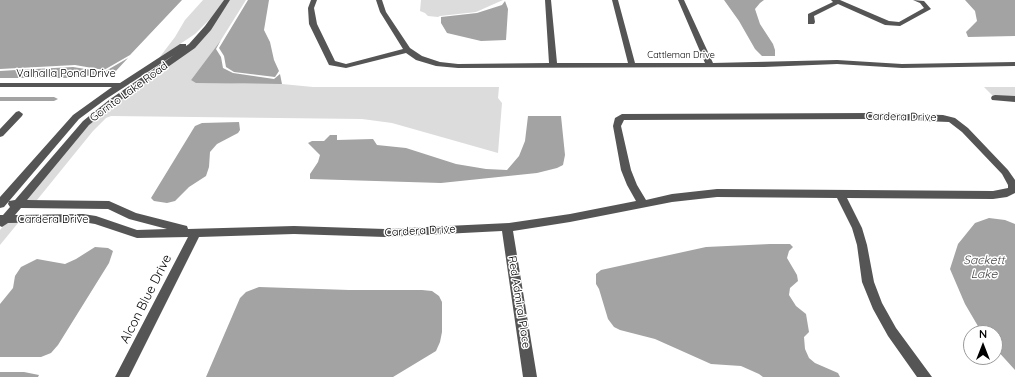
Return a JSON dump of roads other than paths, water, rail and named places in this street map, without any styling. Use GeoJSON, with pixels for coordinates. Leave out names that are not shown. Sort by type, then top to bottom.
{"type":"FeatureCollection","features":[{"type":"Feature","properties":{"kind":"street","name":"Gornto Lake Road"},"geometry":{"type":"LineString","coordinates":[[2,221],[80,129],[98,112],[192,46],[205,33],[227,0]]}},
{"type":"Feature","properties":{"kind":"street"},"geometry":{"type":"LineString","coordinates":[[314,0],[311,8],[312,24],[332,63],[346,66],[407,50]]}},
{"type":"Feature","properties":{"kind":"street","name":"Cattleman Drive"},"geometry":{"type":"LineString","coordinates":[[379,0],[383,12],[407,50],[418,58],[439,64],[458,66],[764,65],[837,62],[902,66],[1015,64]]}},
{"type":"Feature","properties":{"kind":"street"},"geometry":{"type":"LineString","coordinates":[[548,0],[553,66]]}},
{"type":"Feature","properties":{"kind":"street"},"geometry":{"type":"LineString","coordinates":[[615,0],[632,65]]}},
{"type":"Feature","properties":{"kind":"street"},"geometry":{"type":"LineString","coordinates":[[681,0],[710,65]]}},
{"type":"Feature","properties":{"kind":"street"},"geometry":{"type":"LineString","coordinates":[[811,22],[810,15],[836,1],[888,23],[900,24],[928,8],[922,2],[916,0]]}},
{"type":"Feature","properties":{"kind":"street","name":"Gornto Lake Road"},"geometry":{"type":"LineString","coordinates":[[0,204],[70,123],[92,104],[190,41],[214,18]]}},
{"type":"Feature","properties":{"kind":"street","name":"Valhalla Pond Drive"},"geometry":{"type":"LineString","coordinates":[[0,85],[122,84],[132,87]]}},
{"type":"Feature","properties":{"kind":"street"},"geometry":{"type":"LineString","coordinates":[[995,98],[1015,98]]}},
{"type":"Feature","properties":{"kind":"street"},"geometry":{"type":"LineString","coordinates":[[0,134],[19,114]]}},
{"type":"Feature","properties":{"kind":"street","name":"Cardera Drive"},"geometry":{"type":"LineString","coordinates":[[2,221],[83,218],[96,220],[125,231],[138,234],[308,230],[385,233],[507,227],[570,218],[643,204],[672,198],[717,193],[994,195],[1013,190],[1013,185],[1005,172],[965,130],[952,120],[943,118],[870,116],[622,117],[619,118],[617,126],[626,170],[632,185],[643,204]]}},
{"type":"Feature","properties":{"kind":"street"},"geometry":{"type":"LineString","coordinates":[[840,193],[857,228],[862,245],[868,282],[877,305],[892,332],[925,377]]}},
{"type":"Feature","properties":{"kind":"street","name":"Cardera Drive"},"geometry":{"type":"LineString","coordinates":[[0,204],[109,205],[138,217],[194,232]]}},
{"type":"Feature","properties":{"kind":"street"},"geometry":{"type":"LineString","coordinates":[[125,231],[138,217]]}},
{"type":"Feature","properties":{"kind":"street","name":"Red Admiral Place"},"geometry":{"type":"LineString","coordinates":[[507,227],[530,377]]}},
{"type":"Feature","properties":{"kind":"street","name":"Alcon Blue Drive"},"geometry":{"type":"LineString","coordinates":[[122,377],[194,232]]}},
{"type":"Feature","properties":{"kind":"water"},"geometry":{"type":"Polygon","coordinates":[[[0,0],[182,0],[130,55],[104,70],[75,65],[0,69],[0,0]]]}},
{"type":"Feature","properties":{"kind":"water"},"geometry":{"type":"Polygon","coordinates":[[[248,0],[269,0],[264,30],[270,42],[274,60],[279,71],[275,77],[234,72],[226,67],[224,56],[219,48],[248,0]]]}},
{"type":"Feature","properties":{"kind":"water"},"geometry":{"type":"Polygon","coordinates":[[[724,0],[764,0],[755,9],[760,24],[773,44],[775,56],[762,56],[755,49],[739,21],[724,0]]]}},
{"type":"Feature","properties":{"kind":"water"},"geometry":{"type":"Polygon","coordinates":[[[965,0],[1015,0],[1015,36],[968,37],[966,32],[977,21],[975,11],[965,0]]]}},
{"type":"Feature","properties":{"kind":"water"},"geometry":{"type":"Polygon","coordinates":[[[505,1],[508,9],[506,40],[481,41],[447,33],[441,23],[441,17],[477,13],[502,5],[505,1]]]}},
{"type":"Feature","properties":{"kind":"water"},"geometry":{"type":"Polygon","coordinates":[[[221,40],[216,49],[221,57],[223,68],[233,73],[274,79],[280,74],[282,84],[196,83],[191,80],[221,40]]]}},
{"type":"Feature","properties":{"kind":"water"},"geometry":{"type":"Polygon","coordinates":[[[128,58],[114,73],[66,78],[0,78],[0,71],[16,70],[73,67],[104,72],[128,58]]]}},
{"type":"Feature","properties":{"kind":"water"},"geometry":{"type":"Polygon","coordinates":[[[528,116],[561,116],[565,155],[563,165],[537,173],[441,183],[310,179],[310,174],[318,162],[320,155],[308,143],[312,141],[324,141],[330,135],[337,135],[337,140],[373,139],[377,145],[406,148],[456,164],[486,169],[507,170],[519,156],[525,141],[528,116]]]}},
{"type":"Feature","properties":{"kind":"water"},"geometry":{"type":"Polygon","coordinates":[[[239,122],[240,130],[238,133],[217,144],[210,152],[209,167],[206,176],[189,187],[175,201],[167,203],[154,201],[151,198],[195,126],[202,123],[239,122]]]}},
{"type":"Feature","properties":{"kind":"water","name":"Sackett Lake"},"geometry":{"type":"Polygon","coordinates":[[[989,218],[1005,220],[1015,224],[1015,370],[1003,357],[1003,325],[977,325],[965,304],[950,269],[958,244],[975,223],[989,218]]]}},
{"type":"Feature","properties":{"kind":"water"},"geometry":{"type":"Polygon","coordinates":[[[790,244],[793,247],[789,251],[787,258],[797,275],[798,281],[790,288],[789,295],[796,306],[806,314],[809,332],[804,337],[805,349],[809,358],[815,363],[838,373],[840,377],[763,377],[741,366],[711,364],[655,339],[620,330],[614,327],[608,319],[599,289],[596,284],[596,274],[601,270],[706,247],[790,244]]]}},
{"type":"Feature","properties":{"kind":"water"},"geometry":{"type":"Polygon","coordinates":[[[95,247],[108,248],[113,251],[109,263],[58,345],[51,353],[41,357],[0,357],[0,304],[13,288],[15,276],[21,267],[37,259],[65,264],[95,247]]]}},
{"type":"Feature","properties":{"kind":"water"},"geometry":{"type":"Polygon","coordinates":[[[259,287],[432,291],[439,296],[442,302],[442,332],[440,342],[436,351],[393,377],[206,377],[240,298],[246,292],[259,287]]]}},
{"type":"Feature","properties":{"kind":"water"},"geometry":{"type":"Polygon","coordinates":[[[0,372],[24,372],[39,375],[38,377],[0,377],[0,372]]]}},
{"type":"Feature","properties":{"kind":"waterway"},"geometry":{"type":"LineString","coordinates":[[0,99],[54,99]]}}]}
